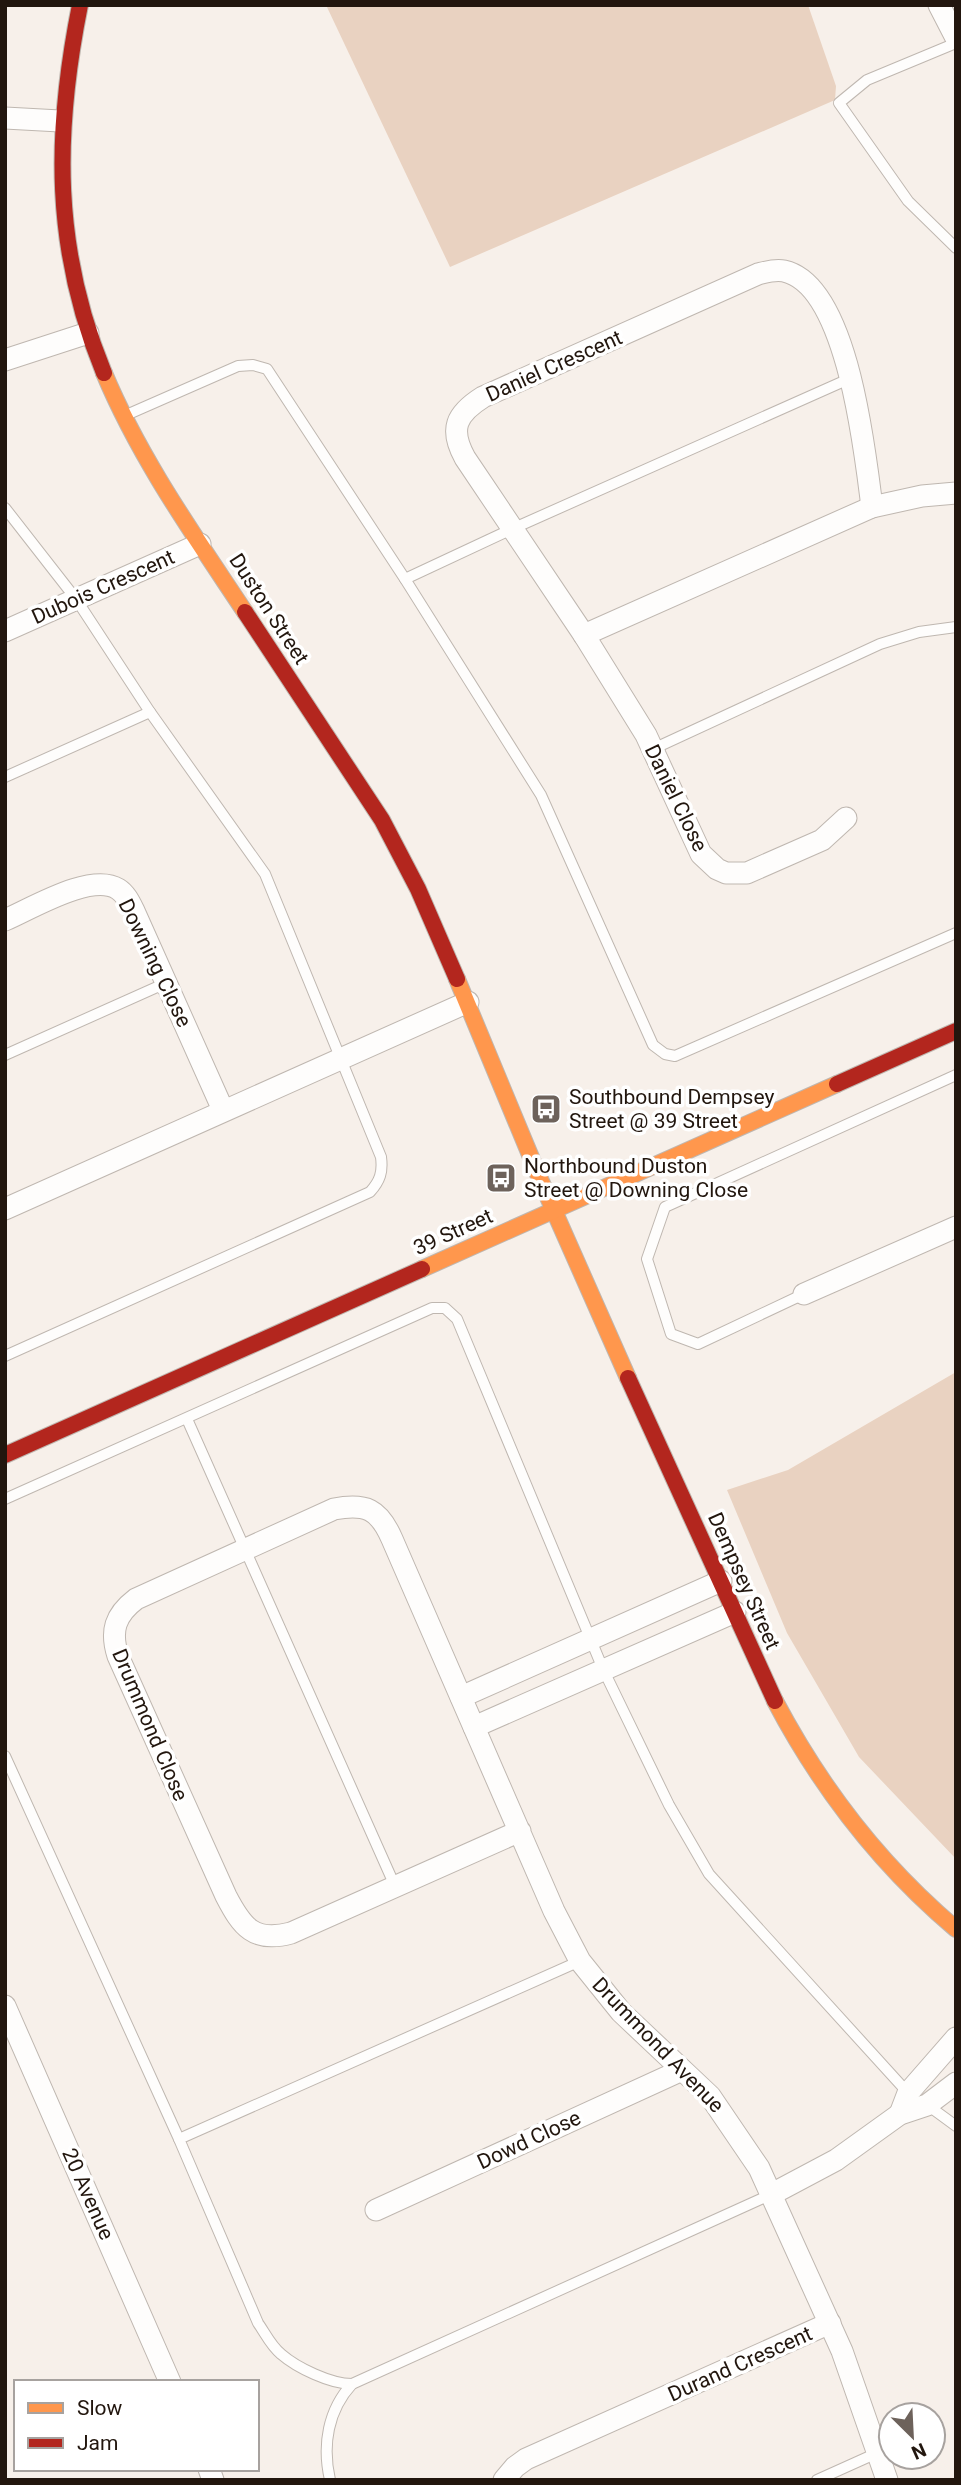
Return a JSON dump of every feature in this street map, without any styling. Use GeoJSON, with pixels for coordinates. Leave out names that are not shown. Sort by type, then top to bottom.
{"type":"FeatureCollection","features":[{"type":"Feature","properties":{"kind":"street","name":"Duston Street"},"geometry":{"type":"LineString","coordinates":[[80,5],[68,60],[60,121],[61,183],[67,241],[77,292],[88,333],[121,417],[147,463],[399,850],[467,1002],[507,1104],[554,1210]]}},
{"type":"Feature","properties":{"kind":"street"},"geometry":{"type":"LineString","coordinates":[[939,5],[956,40]]}},
{"type":"Feature","properties":{"kind":"street"},"geometry":{"type":"LineString","coordinates":[[5,118],[60,121]]}},
{"type":"Feature","properties":{"kind":"street","name":"Daniel Crescent"},"geometry":{"type":"LineString","coordinates":[[584,635],[459,447],[456,428],[464,412],[483,397],[751,277],[772,270],[783,270],[807,284],[832,324],[844,351],[851,378],[872,507]]}},
{"type":"Feature","properties":{"kind":"street"},"geometry":{"type":"LineString","coordinates":[[5,360],[88,333]]}},
{"type":"Feature","properties":{"kind":"street"},"geometry":{"type":"LineString","coordinates":[[584,635],[872,507],[956,492]]}},
{"type":"Feature","properties":{"kind":"street","name":"Dubois Crescent"},"geometry":{"type":"LineString","coordinates":[[5,631],[200,544]]}},
{"type":"Feature","properties":{"kind":"street","name":"Daniel Close"},"geometry":{"type":"LineString","coordinates":[[584,635],[653,749],[701,854],[717,869],[726,873],[747,873],[822,841],[846,817]]}},
{"type":"Feature","properties":{"kind":"street","name":"Downing Close"},"geometry":{"type":"LineString","coordinates":[[5,920],[84,886],[109,886],[123,894],[130,903],[223,1110]]}},
{"type":"Feature","properties":{"kind":"street"},"geometry":{"type":"LineString","coordinates":[[5,1209],[467,1002]]}},
{"type":"Feature","properties":{"kind":"street","name":"39 Street"},"geometry":{"type":"LineString","coordinates":[[5,1455],[956,1031]]}},
{"type":"Feature","properties":{"kind":"street","name":"Dempsey Street"},"geometry":{"type":"LineString","coordinates":[[554,1210],[794,1740],[832,1798],[909,1889],[956,1929]]}},
{"type":"Feature","properties":{"kind":"street"},"geometry":{"type":"LineString","coordinates":[[804,1294],[956,1227]]}},
{"type":"Feature","properties":{"kind":"street","name":"Drummond Close"},"geometry":{"type":"LineString","coordinates":[[461,1697],[387,1527],[373,1511],[349,1506],[334,1509],[149,1592],[126,1606],[114,1627],[113,1636],[118,1656],[226,1896],[247,1928],[268,1937],[291,1933],[520,1831]]}},
{"type":"Feature","properties":{"kind":"street"},"geometry":{"type":"LineString","coordinates":[[461,1697],[721,1581]]}},
{"type":"Feature","properties":{"kind":"street"},"geometry":{"type":"LineString","coordinates":[[474,1727],[735,1612]]}},
{"type":"Feature","properties":{"kind":"street","name":"Drummond Avenue"},"geometry":{"type":"LineString","coordinates":[[461,1697],[554,1911],[580,1961],[621,2011],[710,2096],[727,2118],[759,2168],[830,2323]]}},
{"type":"Feature","properties":{"kind":"street","name":"20 Avenue"},"geometry":{"type":"LineString","coordinates":[[5,2006],[169,2380]]}},
{"type":"Feature","properties":{"kind":"street"},"geometry":{"type":"LineString","coordinates":[[900,2114],[908,2093],[956,2038]]}},
{"type":"Feature","properties":{"kind":"street","name":"Dowd Close"},"geometry":{"type":"LineString","coordinates":[[376,2210],[682,2070]]}},
{"type":"Feature","properties":{"kind":"street"},"geometry":{"type":"LineString","coordinates":[[772,2194],[836,2160],[900,2114],[927,2105],[956,2083]]}},
{"type":"Feature","properties":{"kind":"street","name":"Durand Crescent"},"geometry":{"type":"LineString","coordinates":[[504,2480],[514,2467],[526,2459],[830,2323],[877,2453]]}},
{"type":"Feature","properties":{"kind":"lane"},"geometry":{"type":"LineString","coordinates":[[956,40],[867,80],[839,103],[908,201],[956,248]]}},
{"type":"Feature","properties":{"kind":"lane"},"geometry":{"type":"LineString","coordinates":[[121,417],[238,366],[253,365],[267,369],[405,579],[541,795],[657,1049],[675,1056],[956,933]]}},
{"type":"Feature","properties":{"kind":"lane"},"geometry":{"type":"LineString","coordinates":[[405,579],[851,378]]}},
{"type":"Feature","properties":{"kind":"lane"},"geometry":{"type":"LineString","coordinates":[[5,508],[76,599],[150,712],[265,874],[381,1157],[381,1177],[370,1192],[5,1356]]}},
{"type":"Feature","properties":{"kind":"lane"},"geometry":{"type":"LineString","coordinates":[[653,749],[880,644],[919,632],[956,628]]}},
{"type":"Feature","properties":{"kind":"lane"},"geometry":{"type":"LineString","coordinates":[[5,777],[150,712]]}},
{"type":"Feature","properties":{"kind":"lane"},"geometry":{"type":"LineString","coordinates":[[5,1055],[166,983]]}},
{"type":"Feature","properties":{"kind":"lane"},"geometry":{"type":"LineString","coordinates":[[804,1294],[698,1345],[671,1334],[647,1259],[665,1207],[956,1075]]}},
{"type":"Feature","properties":{"kind":"lane"},"geometry":{"type":"LineString","coordinates":[[5,1499],[432,1308],[445,1308],[457,1319],[603,1670],[669,1805],[709,1874],[908,2093],[956,2126]]}},
{"type":"Feature","properties":{"kind":"lane"},"geometry":{"type":"LineString","coordinates":[[187,1419],[395,1886]]}},
{"type":"Feature","properties":{"kind":"lane"},"geometry":{"type":"LineString","coordinates":[[5,1756],[179,2139],[258,2323],[281,2355],[332,2382],[352,2384]]}},
{"type":"Feature","properties":{"kind":"lane"},"geometry":{"type":"LineString","coordinates":[[179,2139],[580,1961]]}},
{"type":"Feature","properties":{"kind":"lane"},"geometry":{"type":"LineString","coordinates":[[330,2480],[326,2444],[339,2399],[352,2384],[772,2194]]}},
{"type":"Feature","properties":{"kind":"lane"},"geometry":{"type":"LineString","coordinates":[[817,2480],[877,2453]]}},
{"type":"Feature","properties":{"kind":"shaded area"},"geometry":{"type":"Polygon","coordinates":[[[326,5],[808,5],[836,86],[835,100],[450,267],[326,5]]]}},
{"type":"Feature","properties":{"kind":"shaded area"},"geometry":{"type":"Polygon","coordinates":[[[956,1372],[956,1859],[859,1757],[787,1633],[727,1490],[788,1470],[956,1372]]]}},
{"type":"Feature","properties":{"kind":"traffic: slow"},"geometry":{"type":"LineString","coordinates":[[104,373],[151,466],[245,612]]}},
{"type":"Feature","properties":{"kind":"traffic: slow"},"geometry":{"type":"LineString","coordinates":[[457,979],[540,1179],[628,1378]]}},
{"type":"Feature","properties":{"kind":"traffic: slow"},"geometry":{"type":"LineString","coordinates":[[422,1269],[837,1084]]}},
{"type":"Feature","properties":{"kind":"traffic: slow"},"geometry":{"type":"LineString","coordinates":[[775,1701],[812,1765],[855,1824],[902,1879],[956,1929]]}},
{"type":"Feature","properties":{"kind":"traffic: jam"},"geometry":{"type":"LineString","coordinates":[[80,5],[66,99],[63,191],[75,281],[87,327],[104,373]]}},
{"type":"Feature","properties":{"kind":"traffic: jam"},"geometry":{"type":"LineString","coordinates":[[245,612],[382,820],[418,889],[457,979]]}},
{"type":"Feature","properties":{"kind":"traffic: jam"},"geometry":{"type":"LineString","coordinates":[[837,1084],[956,1031]]}},
{"type":"Feature","properties":{"kind":"traffic: jam"},"geometry":{"type":"LineString","coordinates":[[5,1455],[422,1269]]}},
{"type":"Feature","properties":{"kind":"traffic: jam"},"geometry":{"type":"LineString","coordinates":[[628,1378],[775,1701]]}},
{"type":"Feature","properties":{"kind":"place","name":"Southbound Dempsey Street @ 39 Street"},"geometry":{"type":"Point","coordinates":[546,1109]}},
{"type":"Feature","properties":{"kind":"place","name":"Northbound Duston Street @ Downing Close"},"geometry":{"type":"Point","coordinates":[501,1178]}}]}
